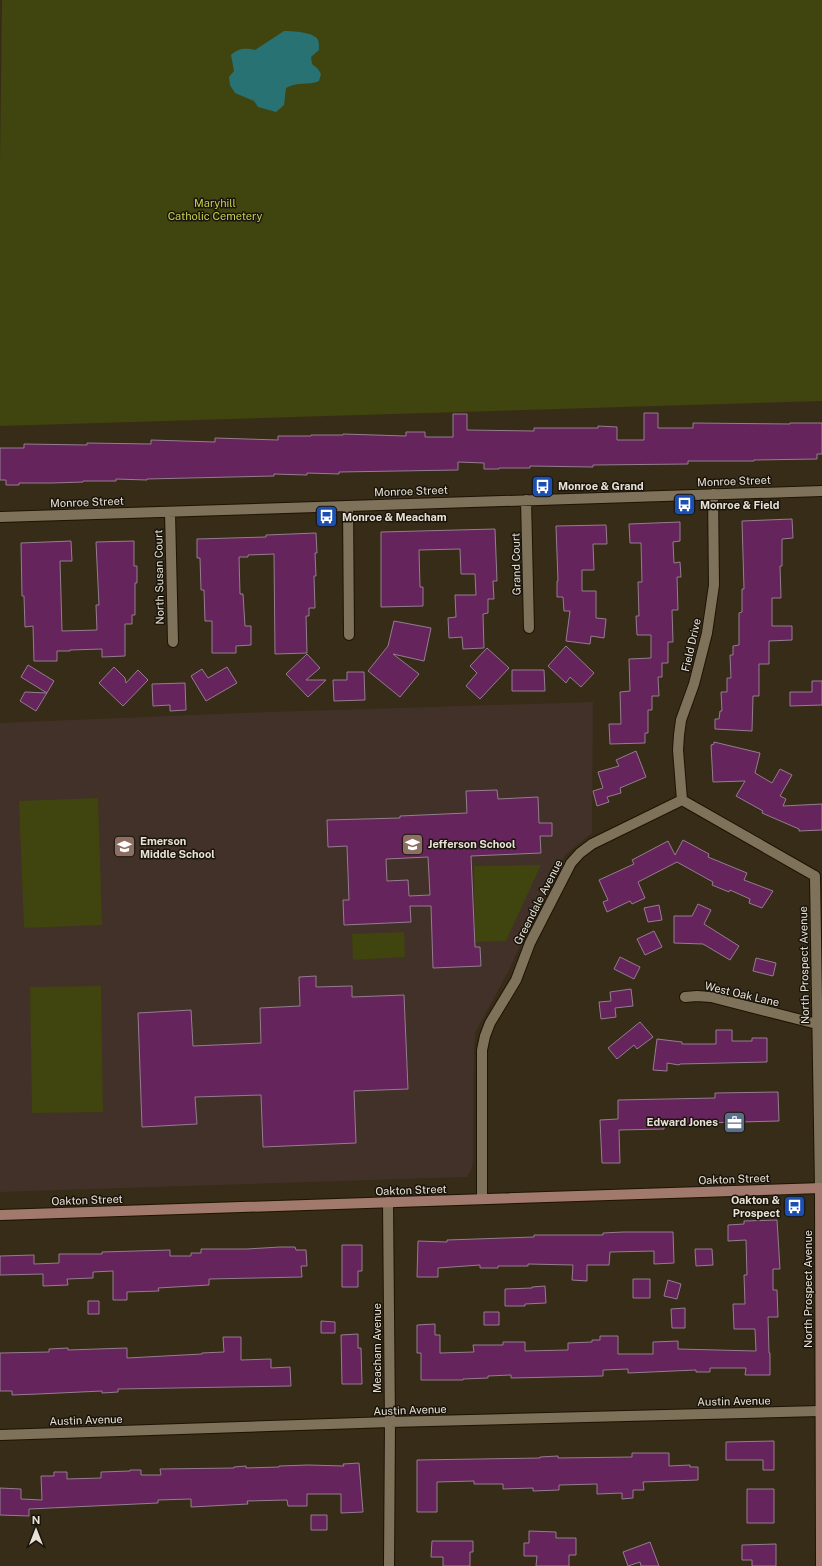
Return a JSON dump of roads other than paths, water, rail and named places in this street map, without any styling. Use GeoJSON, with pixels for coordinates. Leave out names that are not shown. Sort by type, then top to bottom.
{"type":"FeatureCollection","features":[{"type":"Feature","properties":{"kind":"main road","name":"Oakton Street"},"geometry":{"type":"LineString","coordinates":[[0,1215],[821,1188]]}},
{"type":"Feature","properties":{"kind":"main road","name":"North Prospect Avenue"},"geometry":{"type":"LineString","coordinates":[[821,1188],[821,1566]]}},
{"type":"Feature","properties":{"kind":"street","name":"Monroe Street"},"geometry":{"type":"LineString","coordinates":[[0,517],[822,491]]}},
{"type":"Feature","properties":{"kind":"street","name":"Field Drive"},"geometry":{"type":"LineString","coordinates":[[682,800],[678,735],[681,720],[694,684],[707,633],[714,585],[713,494]]}},
{"type":"Feature","properties":{"kind":"street","name":"Grand Court"},"geometry":{"type":"LineString","coordinates":[[526,500],[529,628]]}},
{"type":"Feature","properties":{"kind":"street"},"geometry":{"type":"LineString","coordinates":[[348,506],[350,635]]}},
{"type":"Feature","properties":{"kind":"street","name":"North Susan Court"},"geometry":{"type":"LineString","coordinates":[[170,512],[173,642]]}},
{"type":"Feature","properties":{"kind":"street","name":"Greendale Avenue"},"geometry":{"type":"LineString","coordinates":[[482,1199],[482,1050],[490,1023],[516,980],[530,943],[571,863],[580,853],[592,844],[682,800]]}},
{"type":"Feature","properties":{"kind":"street"},"geometry":{"type":"LineString","coordinates":[[682,800],[818,874]]}},
{"type":"Feature","properties":{"kind":"street","name":"North Prospect Avenue"},"geometry":{"type":"LineString","coordinates":[[818,874],[819,998],[817,1024],[821,1188]]}},
{"type":"Feature","properties":{"kind":"street","name":"West Oak Lane"},"geometry":{"type":"LineString","coordinates":[[685,997],[711,997],[817,1024]]}},
{"type":"Feature","properties":{"kind":"street","name":"Meacham Avenue"},"geometry":{"type":"LineString","coordinates":[[388,1202],[390,1422],[389,1566]]}},
{"type":"Feature","properties":{"kind":"street","name":"Austin Avenue"},"geometry":{"type":"LineString","coordinates":[[0,1435],[390,1422],[820,1411]]}},
{"type":"Feature","properties":{"kind":"water"},"geometry":{"type":"Polygon","coordinates":[[[284,31],[302,32],[316,37],[319,50],[311,57],[312,64],[321,74],[319,81],[294,85],[286,88],[284,105],[276,112],[258,107],[254,101],[235,93],[230,85],[229,77],[234,71],[231,55],[242,49],[255,50],[284,31]]]}},
{"type":"Feature","properties":{"kind":"place","name":"Monroe & Grand"},"geometry":{"type":"Point","coordinates":[542,486]}},
{"type":"Feature","properties":{"kind":"place","name":"Monroe & Field"},"geometry":{"type":"Point","coordinates":[684,505]}},
{"type":"Feature","properties":{"kind":"place","name":"Monroe & Meacham"},"geometry":{"type":"Point","coordinates":[326,517]}},
{"type":"Feature","properties":{"kind":"place","name":"Jefferson School"},"geometry":{"type":"Point","coordinates":[413,844]}},
{"type":"Feature","properties":{"kind":"place","name":"Emerson Middle School"},"geometry":{"type":"Point","coordinates":[124,847]}},
{"type":"Feature","properties":{"kind":"place","name":"Edward Jones"},"geometry":{"type":"Point","coordinates":[734,1122]}},
{"type":"Feature","properties":{"kind":"place","name":"Oakton & Prospect"},"geometry":{"type":"Point","coordinates":[795,1206]}},
{"type":"Feature","properties":{"kind":"park label","name":"Maryhill Catholic Cemetery"},"geometry":{"type":"Point","coordinates":[215,209]}}]}
